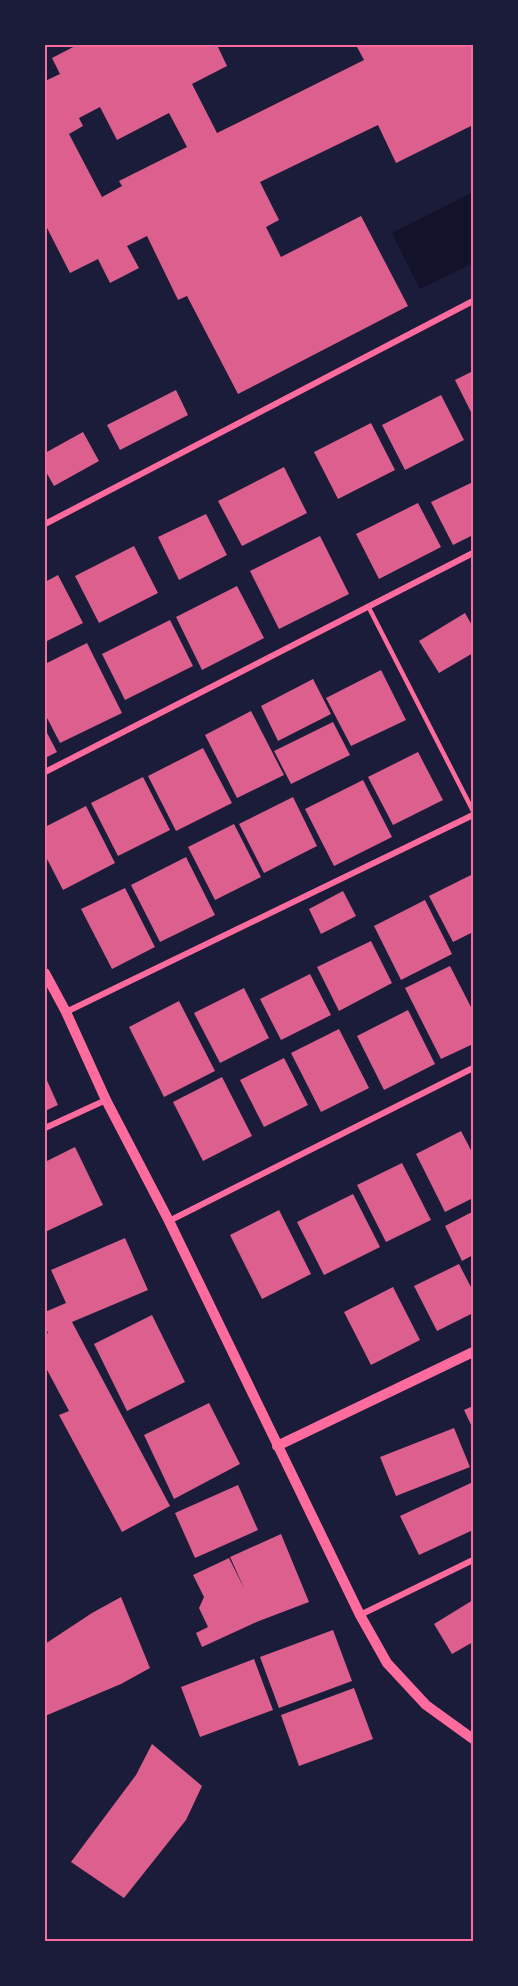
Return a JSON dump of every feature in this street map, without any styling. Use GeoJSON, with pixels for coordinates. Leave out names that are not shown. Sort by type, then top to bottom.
{"type":"FeatureCollection","features":[{"type":"Feature","properties":{"kind":"street"},"geometry":{"type":"LineString","coordinates":[[45,524],[473,301]]}},
{"type":"Feature","properties":{"kind":"street"},"geometry":{"type":"LineString","coordinates":[[45,772],[473,553]]}},
{"type":"Feature","properties":{"kind":"street"},"geometry":{"type":"LineString","coordinates":[[66,1012],[473,813]]}},
{"type":"Feature","properties":{"kind":"street"},"geometry":{"type":"LineString","coordinates":[[45,973],[66,1012],[106,1100],[169,1221],[360,1615],[387,1663],[426,1705],[473,1739]]}},
{"type":"Feature","properties":{"kind":"street"},"geometry":{"type":"LineString","coordinates":[[169,1221],[473,1068]]}},
{"type":"Feature","properties":{"kind":"street"},"geometry":{"type":"LineString","coordinates":[[45,1128],[106,1100]]}},
{"type":"Feature","properties":{"kind":"street"},"geometry":{"type":"LineString","coordinates":[[277,1446],[473,1352]]}},
{"type":"Feature","properties":{"kind":"street"},"geometry":{"type":"LineString","coordinates":[[360,1615],[473,1560]]}},
{"type":"Feature","properties":{"kind":"lane"},"geometry":{"type":"LineString","coordinates":[[368,606],[473,813]]}},
{"type":"Feature","properties":{"kind":"shaded area"},"geometry":{"type":"Polygon","coordinates":[[[473,192],[473,263],[420,289],[392,233],[473,192]]]}},
{"type":"Feature","properties":{"kind":"building"},"geometry":{"type":"Polygon","coordinates":[[[77,45],[217,45],[227,66],[192,84],[217,133],[364,60],[356,45],[473,45],[473,125],[396,163],[378,125],[260,182],[279,220],[266,227],[281,257],[361,216],[408,306],[238,394],[187,296],[178,300],[147,236],[127,246],[139,268],[110,283],[98,259],[70,273],[45,224],[45,81],[60,74],[52,58],[77,45]],[[100,107],[79,118],[83,126],[69,134],[102,197],[122,186],[119,181],[187,147],[169,113],[117,140],[100,107]]]}},
{"type":"Feature","properties":{"kind":"building"},"geometry":{"type":"Polygon","coordinates":[[[473,371],[473,416],[455,380],[473,371]]]}},
{"type":"Feature","properties":{"kind":"building"},"geometry":{"type":"Polygon","coordinates":[[[176,390],[188,415],[120,450],[107,425],[176,390]]]}},
{"type":"Feature","properties":{"kind":"building"},"geometry":{"type":"Polygon","coordinates":[[[441,395],[464,440],[405,470],[382,425],[441,395]]]}},
{"type":"Feature","properties":{"kind":"building"},"geometry":{"type":"Polygon","coordinates":[[[371,423],[395,470],[338,499],[314,452],[371,423]]]}},
{"type":"Feature","properties":{"kind":"building"},"geometry":{"type":"Polygon","coordinates":[[[83,432],[99,461],[54,486],[45,470],[45,453],[83,432]]]}},
{"type":"Feature","properties":{"kind":"building"},"geometry":{"type":"Polygon","coordinates":[[[284,467],[307,513],[242,546],[218,501],[284,467]]]}},
{"type":"Feature","properties":{"kind":"building"},"geometry":{"type":"Polygon","coordinates":[[[473,482],[473,535],[453,545],[431,502],[473,482]]]}},
{"type":"Feature","properties":{"kind":"building"},"geometry":{"type":"Polygon","coordinates":[[[418,503],[441,547],[379,579],[356,534],[418,503]]]}},
{"type":"Feature","properties":{"kind":"building"},"geometry":{"type":"Polygon","coordinates":[[[206,514],[227,555],[179,580],[158,537],[206,514]]]}},
{"type":"Feature","properties":{"kind":"building"},"geometry":{"type":"Polygon","coordinates":[[[320,536],[349,594],[279,629],[250,571],[320,536]]]}},
{"type":"Feature","properties":{"kind":"building"},"geometry":{"type":"Polygon","coordinates":[[[134,546],[158,593],[99,623],[75,576],[134,546]]]}},
{"type":"Feature","properties":{"kind":"building"},"geometry":{"type":"Polygon","coordinates":[[[58,575],[83,623],[45,642],[45,582],[58,575]]]}},
{"type":"Feature","properties":{"kind":"building"},"geometry":{"type":"Polygon","coordinates":[[[237,586],[264,638],[202,670],[176,617],[237,586]]]}},
{"type":"Feature","properties":{"kind":"building"},"geometry":{"type":"Polygon","coordinates":[[[465,613],[473,627],[473,653],[439,673],[419,641],[465,613]]]}},
{"type":"Feature","properties":{"kind":"building"},"geometry":{"type":"Polygon","coordinates":[[[170,620],[193,666],[125,700],[102,654],[170,620]]]}},
{"type":"Feature","properties":{"kind":"building"},"geometry":{"type":"Polygon","coordinates":[[[87,643],[122,713],[60,743],[45,714],[45,664],[87,643]]]}},
{"type":"Feature","properties":{"kind":"building"},"geometry":{"type":"Polygon","coordinates":[[[381,670],[406,720],[351,746],[326,698],[381,670]]]}},
{"type":"Feature","properties":{"kind":"building"},"geometry":{"type":"Polygon","coordinates":[[[313,679],[331,714],[278,741],[261,706],[313,679]]]}},
{"type":"Feature","properties":{"kind":"building"},"geometry":{"type":"Polygon","coordinates":[[[251,711],[284,775],[237,798],[205,735],[251,711]]]}},
{"type":"Feature","properties":{"kind":"building"},"geometry":{"type":"Polygon","coordinates":[[[333,722],[350,755],[291,784],[274,751],[333,722]]]}},
{"type":"Feature","properties":{"kind":"building"},"geometry":{"type":"Polygon","coordinates":[[[45,729],[57,752],[45,758],[45,729]]]}},
{"type":"Feature","properties":{"kind":"building"},"geometry":{"type":"Polygon","coordinates":[[[203,748],[232,803],[176,831],[148,776],[203,748]]]}},
{"type":"Feature","properties":{"kind":"building"},"geometry":{"type":"Polygon","coordinates":[[[418,752],[443,800],[393,825],[368,777],[418,752]]]}},
{"type":"Feature","properties":{"kind":"building"},"geometry":{"type":"Polygon","coordinates":[[[143,777],[170,830],[118,856],[91,803],[143,777]]]}},
{"type":"Feature","properties":{"kind":"building"},"geometry":{"type":"Polygon","coordinates":[[[363,780],[392,837],[334,866],[305,809],[363,780]]]}},
{"type":"Feature","properties":{"kind":"building"},"geometry":{"type":"Polygon","coordinates":[[[293,797],[317,846],[264,873],[239,824],[293,797]]]}},
{"type":"Feature","properties":{"kind":"building"},"geometry":{"type":"Polygon","coordinates":[[[86,806],[115,863],[63,890],[45,855],[45,827],[86,806]]]}},
{"type":"Feature","properties":{"kind":"building"},"geometry":{"type":"Polygon","coordinates":[[[234,824],[261,877],[215,900],[188,847],[234,824]]]}},
{"type":"Feature","properties":{"kind":"building"},"geometry":{"type":"Polygon","coordinates":[[[186,857],[215,915],[160,942],[131,885],[186,857]]]}},
{"type":"Feature","properties":{"kind":"building"},"geometry":{"type":"Polygon","coordinates":[[[473,874],[473,932],[453,942],[429,896],[473,874]]]}},
{"type":"Feature","properties":{"kind":"building"},"geometry":{"type":"Polygon","coordinates":[[[125,888],[155,947],[112,969],[81,909],[125,888]]]}},
{"type":"Feature","properties":{"kind":"building"},"geometry":{"type":"Polygon","coordinates":[[[343,891],[356,916],[321,934],[309,909],[343,891]]]}},
{"type":"Feature","properties":{"kind":"building"},"geometry":{"type":"Polygon","coordinates":[[[425,900],[452,954],[401,980],[374,926],[425,900]]]}},
{"type":"Feature","properties":{"kind":"building"},"geometry":{"type":"Polygon","coordinates":[[[371,941],[392,983],[339,1011],[317,967],[371,941]]]}},
{"type":"Feature","properties":{"kind":"building"},"geometry":{"type":"Polygon","coordinates":[[[450,966],[473,1011],[473,1044],[441,1059],[405,988],[450,966]]]}},
{"type":"Feature","properties":{"kind":"building"},"geometry":{"type":"Polygon","coordinates":[[[310,974],[331,1015],[281,1040],[260,999],[310,974]]]}},
{"type":"Feature","properties":{"kind":"building"},"geometry":{"type":"Polygon","coordinates":[[[244,988],[269,1038],[220,1063],[194,1013],[244,988]]]}},
{"type":"Feature","properties":{"kind":"building"},"geometry":{"type":"Polygon","coordinates":[[[179,1001],[215,1071],[164,1097],[129,1027],[179,1001]]]}},
{"type":"Feature","properties":{"kind":"building"},"geometry":{"type":"Polygon","coordinates":[[[408,1010],[435,1064],[384,1090],[357,1036],[408,1010]]]}},
{"type":"Feature","properties":{"kind":"building"},"geometry":{"type":"Polygon","coordinates":[[[339,1029],[369,1088],[321,1112],[291,1053],[339,1029]]]}},
{"type":"Feature","properties":{"kind":"building"},"geometry":{"type":"Polygon","coordinates":[[[284,1058],[308,1105],[264,1127],[240,1080],[284,1058]]]}},
{"type":"Feature","properties":{"kind":"building"},"geometry":{"type":"Polygon","coordinates":[[[45,1076],[58,1105],[45,1111],[45,1076]]]}},
{"type":"Feature","properties":{"kind":"building"},"geometry":{"type":"Polygon","coordinates":[[[222,1077],[252,1136],[203,1161],[173,1102],[222,1077]]]}},
{"type":"Feature","properties":{"kind":"building"},"geometry":{"type":"Polygon","coordinates":[[[461,1131],[473,1154],[473,1198],[445,1212],[416,1154],[461,1131]]]}},
{"type":"Feature","properties":{"kind":"building"},"geometry":{"type":"Polygon","coordinates":[[[75,1147],[103,1205],[45,1232],[45,1162],[75,1147]]]}},
{"type":"Feature","properties":{"kind":"building"},"geometry":{"type":"Polygon","coordinates":[[[402,1163],[431,1220],[386,1242],[357,1185],[402,1163]]]}},
{"type":"Feature","properties":{"kind":"building"},"geometry":{"type":"Polygon","coordinates":[[[353,1194],[380,1247],[324,1275],[297,1222],[353,1194]]]}},
{"type":"Feature","properties":{"kind":"building"},"geometry":{"type":"Polygon","coordinates":[[[279,1210],[311,1274],[262,1299],[230,1235],[279,1210]]]}},
{"type":"Feature","properties":{"kind":"building"},"geometry":{"type":"Polygon","coordinates":[[[472,1212],[473,1255],[462,1261],[445,1226],[472,1212]]]}},
{"type":"Feature","properties":{"kind":"building"},"geometry":{"type":"Polygon","coordinates":[[[125,1238],[148,1290],[72,1322],[170,1506],[122,1532],[59,1415],[69,1411],[45,1366],[45,1335],[48,1333],[45,1326],[45,1312],[66,1303],[51,1270],[125,1238]]]}},
{"type":"Feature","properties":{"kind":"building"},"geometry":{"type":"Polygon","coordinates":[[[459,1264],[473,1291],[473,1313],[437,1331],[414,1286],[459,1264]]]}},
{"type":"Feature","properties":{"kind":"building"},"geometry":{"type":"Polygon","coordinates":[[[393,1287],[420,1340],[371,1365],[344,1312],[393,1287]]]}},
{"type":"Feature","properties":{"kind":"building"},"geometry":{"type":"Polygon","coordinates":[[[152,1315],[185,1382],[127,1411],[94,1344],[152,1315]]]}},
{"type":"Feature","properties":{"kind":"building"},"geometry":{"type":"Polygon","coordinates":[[[209,1403],[240,1464],[174,1499],[144,1435],[209,1403]]]}},
{"type":"Feature","properties":{"kind":"building"},"geometry":{"type":"Polygon","coordinates":[[[473,1406],[473,1429],[464,1410],[473,1406]]]}},
{"type":"Feature","properties":{"kind":"building"},"geometry":{"type":"Polygon","coordinates":[[[454,1428],[470,1467],[396,1496],[380,1457],[454,1428]]]}},
{"type":"Feature","properties":{"kind":"building"},"geometry":{"type":"Polygon","coordinates":[[[473,1482],[473,1530],[419,1555],[400,1516],[473,1482]]]}},
{"type":"Feature","properties":{"kind":"building"},"geometry":{"type":"Polygon","coordinates":[[[238,1485],[258,1530],[195,1558],[175,1513],[238,1485]]]}},
{"type":"Feature","properties":{"kind":"building"},"geometry":{"type":"Polygon","coordinates":[[[281,1534],[309,1602],[259,1621],[202,1647],[196,1633],[208,1627],[199,1608],[204,1597],[193,1575],[229,1558],[245,1590],[230,1557],[281,1534]]]}},
{"type":"Feature","properties":{"kind":"building"},"geometry":{"type":"Polygon","coordinates":[[[121,1597],[150,1668],[121,1684],[45,1716],[45,1644],[121,1597]]]}},
{"type":"Feature","properties":{"kind":"building"},"geometry":{"type":"Polygon","coordinates":[[[473,1600],[473,1642],[452,1654],[434,1624],[473,1600]]]}},
{"type":"Feature","properties":{"kind":"building"},"geometry":{"type":"Polygon","coordinates":[[[333,1630],[352,1681],[279,1708],[260,1657],[333,1630]]]}},
{"type":"Feature","properties":{"kind":"building"},"geometry":{"type":"Polygon","coordinates":[[[254,1659],[273,1710],[200,1737],[181,1687],[254,1659]]]}},
{"type":"Feature","properties":{"kind":"building"},"geometry":{"type":"Polygon","coordinates":[[[354,1688],[373,1739],[299,1766],[281,1715],[354,1688]]]}},
{"type":"Feature","properties":{"kind":"building"},"geometry":{"type":"Polygon","coordinates":[[[152,1744],[202,1786],[186,1820],[124,1898],[71,1862],[136,1775],[152,1744]]]}}]}
